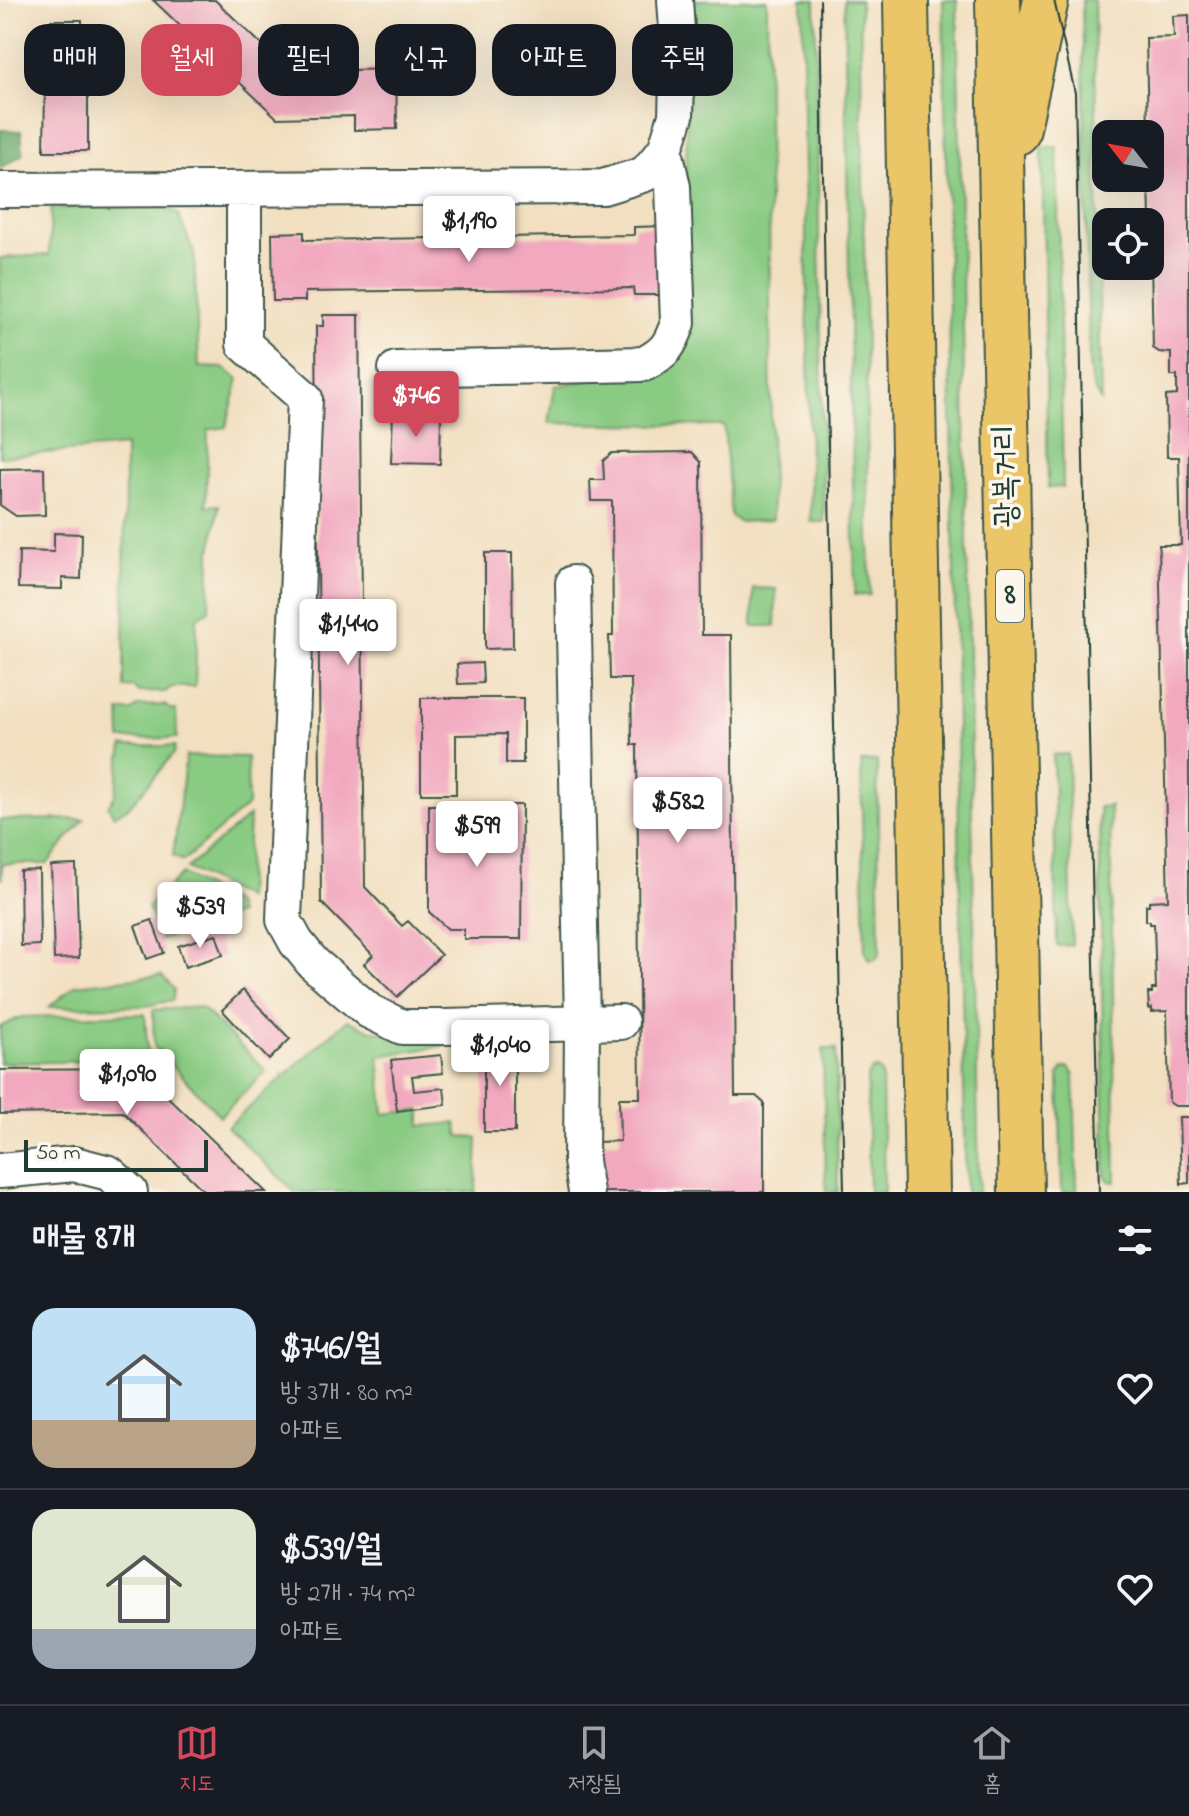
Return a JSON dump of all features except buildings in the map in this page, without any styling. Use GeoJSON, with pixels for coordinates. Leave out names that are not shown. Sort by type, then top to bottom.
{"type":"FeatureCollection","features":[{"type":"Feature","properties":{"kind":"highway"},"geometry":{"type":"LineString","coordinates":[[906,0],[927,1192]]}},
{"type":"Feature","properties":{"kind":"highway","name":"광복거리"},"geometry":{"type":"LineString","coordinates":[[998,0],[1021,1192]]}},
{"type":"Feature","properties":{"kind":"highway"},"geometry":{"type":"LineString","coordinates":[[1002,205],[1046,0]]}},
{"type":"Feature","properties":{"kind":"street"},"geometry":{"type":"LineString","coordinates":[[0,190],[603,187],[645,174],[665,150],[676,116],[678,45],[675,0]]}},
{"type":"Feature","properties":{"kind":"street"},"geometry":{"type":"LineString","coordinates":[[396,369],[644,364],[659,356],[672,342],[678,323],[673,187],[665,150]]}},
{"type":"Feature","properties":{"kind":"street"},"geometry":{"type":"LineString","coordinates":[[244,189],[244,344],[305,398],[284,920],[313,963],[369,1011],[402,1027],[621,1022]]}},
{"type":"Feature","properties":{"kind":"street"},"geometry":{"type":"LineString","coordinates":[[573,583],[582,1022],[581,1161],[586,1192]]}},
{"type":"Feature","properties":{"kind":"street"},"geometry":{"type":"LineString","coordinates":[[0,1171],[74,1164],[109,1173],[130,1192]]}},
{"type":"Feature","properties":{"kind":"green space"},"geometry":{"type":"Polygon","coordinates":[[[683,0],[767,0],[772,520],[740,522],[731,516],[724,426],[549,423],[555,386],[650,369],[685,331],[687,96],[733,96],[733,24],[684,24],[683,0]]]}},
{"type":"Feature","properties":{"kind":"green space"},"geometry":{"type":"Polygon","coordinates":[[[802,0],[815,0],[824,522],[811,522],[802,0]]]}},
{"type":"Feature","properties":{"kind":"green space"},"geometry":{"type":"Polygon","coordinates":[[[844,0],[860,0],[870,595],[855,595],[844,0]]]}},
{"type":"Feature","properties":{"kind":"green space"},"geometry":{"type":"Polygon","coordinates":[[[943,0],[957,0],[979,1192],[966,1192],[943,0]]]}},
{"type":"Feature","properties":{"kind":"green space"},"geometry":{"type":"Polygon","coordinates":[[[1082,0],[1094,0],[1096,120],[1092,120],[1092,192],[1097,192],[1098,208],[1092,208],[1092,280],[1099,280],[1101,401],[1093,386],[1089,359],[1082,0]]]}},
{"type":"Feature","properties":{"kind":"green space"},"geometry":{"type":"Polygon","coordinates":[[[0,130],[21,131],[23,154],[0,169],[0,130]]]}},
{"type":"Feature","properties":{"kind":"green space"},"geometry":{"type":"Polygon","coordinates":[[[1042,147],[1057,147],[1063,487],[1048,488],[1042,147]]]}},
{"type":"Feature","properties":{"kind":"green space"},"geometry":{"type":"Polygon","coordinates":[[[157,203],[178,214],[194,253],[199,367],[223,368],[239,379],[226,427],[208,430],[206,506],[219,505],[210,558],[209,610],[197,618],[195,687],[139,692],[133,687],[124,688],[125,446],[0,457],[0,258],[49,255],[51,209],[157,203]]]}},
{"type":"Feature","properties":{"kind":"green space"},"geometry":{"type":"Polygon","coordinates":[[[753,588],[776,589],[775,626],[753,626],[753,588]]]}},
{"type":"Feature","properties":{"kind":"green space"},"geometry":{"type":"Polygon","coordinates":[[[165,705],[176,710],[177,738],[121,739],[120,711],[132,711],[139,706],[165,705]]]}},
{"type":"Feature","properties":{"kind":"green space"},"geometry":{"type":"Polygon","coordinates":[[[123,746],[175,746],[174,753],[130,806],[114,816],[108,806],[115,795],[123,746]]]}},
{"type":"Feature","properties":{"kind":"green space"},"geometry":{"type":"Polygon","coordinates":[[[1068,754],[1072,945],[1057,946],[1053,755],[1068,754]]]}},
{"type":"Feature","properties":{"kind":"green space"},"geometry":{"type":"Polygon","coordinates":[[[186,756],[247,757],[248,805],[183,861],[173,856],[186,756]]]}},
{"type":"Feature","properties":{"kind":"green space"},"geometry":{"type":"Polygon","coordinates":[[[877,761],[880,952],[870,960],[865,953],[861,762],[877,761]]]}},
{"type":"Feature","properties":{"kind":"green space"},"geometry":{"type":"Polygon","coordinates":[[[1110,806],[1116,1182],[1109,1181],[1105,1175],[1099,807],[1110,806]]]}},
{"type":"Feature","properties":{"kind":"green space"},"geometry":{"type":"Polygon","coordinates":[[[249,816],[246,898],[187,868],[249,816]]]}},
{"type":"Feature","properties":{"kind":"green space"},"geometry":{"type":"Polygon","coordinates":[[[84,819],[47,864],[2,864],[0,879],[0,820],[84,819]]]}},
{"type":"Feature","properties":{"kind":"green space"},"geometry":{"type":"Polygon","coordinates":[[[182,874],[235,904],[238,914],[161,940],[148,907],[182,874]]]}},
{"type":"Feature","properties":{"kind":"green space"},"geometry":{"type":"Polygon","coordinates":[[[161,975],[174,989],[173,1000],[146,1006],[49,1007],[76,985],[161,975]]]}},
{"type":"Feature","properties":{"kind":"green space"},"geometry":{"type":"Polygon","coordinates":[[[201,1007],[266,1071],[220,1116],[154,1046],[153,1010],[201,1007]]]}},
{"type":"Feature","properties":{"kind":"green space"},"geometry":{"type":"Polygon","coordinates":[[[145,1014],[148,1060],[0,1063],[0,1027],[21,1017],[145,1014]]]}},
{"type":"Feature","properties":{"kind":"green space"},"geometry":{"type":"Polygon","coordinates":[[[347,1020],[372,1031],[441,1036],[444,1046],[379,1056],[384,1114],[421,1110],[421,1126],[456,1123],[459,1136],[478,1138],[476,1192],[295,1192],[227,1127],[347,1020]]]}},
{"type":"Feature","properties":{"kind":"green space"},"geometry":{"type":"Polygon","coordinates":[[[823,1049],[836,1049],[838,1192],[826,1192],[823,1049]]]}},
{"type":"Feature","properties":{"kind":"green space"},"geometry":{"type":"Polygon","coordinates":[[[1064,1068],[1069,1068],[1074,1075],[1077,1192],[1062,1192],[1059,1075],[1064,1068]]]}},
{"type":"Feature","properties":{"kind":"green space"},"geometry":{"type":"Polygon","coordinates":[[[877,1069],[882,1077],[884,1192],[869,1192],[867,1077],[877,1069]]]}},
{"type":"Feature","properties":{"kind":"tram line"},"geometry":{"type":"LineString","coordinates":[[820,0],[844,1192]]}},
{"type":"Feature","properties":{"kind":"tram line"},"geometry":{"type":"LineString","coordinates":[[1054,0],[1075,93],[1099,1192]]}}]}
